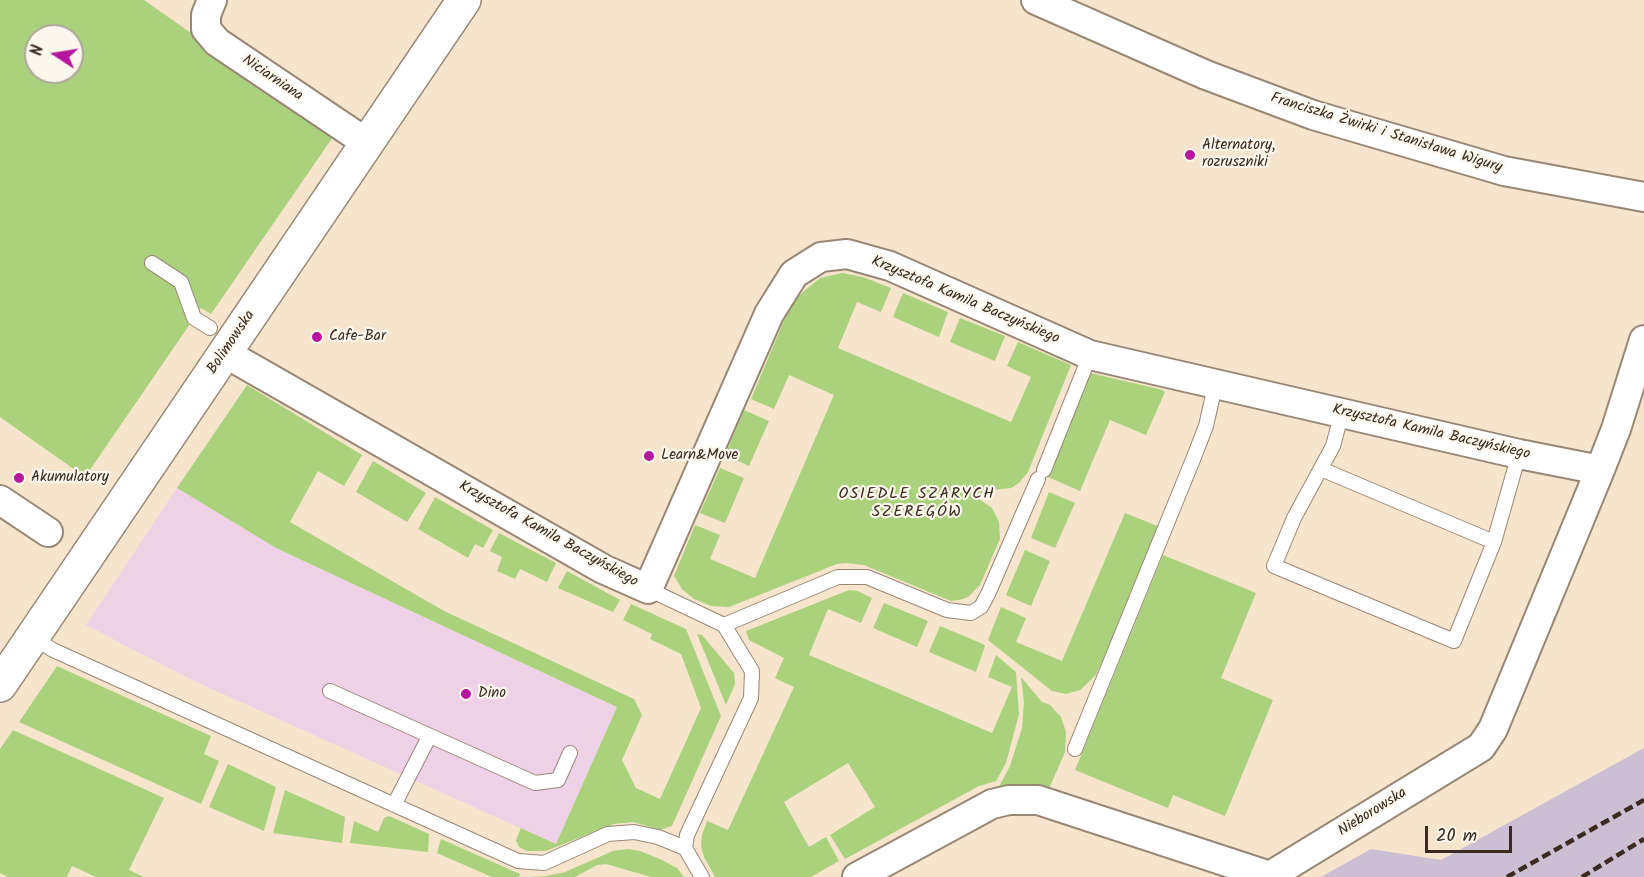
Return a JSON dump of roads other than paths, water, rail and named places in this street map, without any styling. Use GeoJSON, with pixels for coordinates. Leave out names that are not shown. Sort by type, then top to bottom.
{"type":"FeatureCollection","features":[{"type":"Feature","properties":{"kind":"main road","name":"Bolimowska"},"geometry":{"type":"LineString","coordinates":[[0,685],[33,637],[217,340],[367,143],[464,0]]}},
{"type":"Feature","properties":{"kind":"street","name":"Niciarniana"},"geometry":{"type":"LineString","coordinates":[[212,0],[206,15],[206,29],[217,42],[367,143]]}},
{"type":"Feature","properties":{"kind":"street","name":"Franciszka Żwirki i Stanisława Wigury"},"geometry":{"type":"LineString","coordinates":[[1036,0],[1206,75],[1313,115],[1504,171],[1644,197]]}},
{"type":"Feature","properties":{"kind":"street","name":"Krzysztofa Kamila Baczyńskiego"},"geometry":{"type":"LineString","coordinates":[[217,340],[603,569],[648,589],[769,314],[794,274],[821,257],[847,254],[890,266],[1090,355],[1519,454],[1600,470]]}},
{"type":"Feature","properties":{"kind":"street","name":"Nieborowska"},"geometry":{"type":"LineString","coordinates":[[857,877],[992,804],[1009,800],[1038,800],[1270,876],[1480,747],[1493,729],[1600,470],[1616,429],[1644,339]]}},
{"type":"Feature","properties":{"kind":"street"},"geometry":{"type":"LineString","coordinates":[[0,500],[48,532]]}},
{"type":"Feature","properties":{"kind":"lane"},"geometry":{"type":"LineString","coordinates":[[152,263],[181,282],[194,318],[217,340]]}},
{"type":"Feature","properties":{"kind":"lane"},"geometry":{"type":"LineString","coordinates":[[724,625],[838,577],[867,577],[947,610],[971,613],[981,607],[1041,475],[1090,355]]}},
{"type":"Feature","properties":{"kind":"lane"},"geometry":{"type":"LineString","coordinates":[[1075,749],[1194,457],[1218,384]]}},
{"type":"Feature","properties":{"kind":"lane"},"geometry":{"type":"LineString","coordinates":[[1342,412],[1332,446],[1294,518],[1274,566],[1454,641],[1494,542],[1519,454]]}},
{"type":"Feature","properties":{"kind":"lane"},"geometry":{"type":"LineString","coordinates":[[1321,469],[1494,542]]}},
{"type":"Feature","properties":{"kind":"lane"},"geometry":{"type":"LineString","coordinates":[[648,589],[724,625],[752,671],[751,698],[687,834],[686,848],[702,877]]}},
{"type":"Feature","properties":{"kind":"lane"},"geometry":{"type":"LineString","coordinates":[[33,637],[74,660],[518,861],[544,863],[608,834],[634,832],[658,837],[686,848]]}},
{"type":"Feature","properties":{"kind":"lane"},"geometry":{"type":"LineString","coordinates":[[330,691],[535,783],[558,780],[570,753]]}},
{"type":"Feature","properties":{"kind":"lane"},"geometry":{"type":"LineString","coordinates":[[394,805],[429,737]]}},
{"type":"Feature","properties":{"kind":"railway"},"geometry":{"type":"LineString","coordinates":[[1507,877],[1644,800]]}},
{"type":"Feature","properties":{"kind":"railway"},"geometry":{"type":"LineString","coordinates":[[1582,877],[1644,839]]}},
{"type":"Feature","properties":{"kind":"place","name":"Alternatory, rozruszniki"},"geometry":{"type":"Point","coordinates":[1190,155]}},
{"type":"Feature","properties":{"kind":"place","name":"Cafe-Bar"},"geometry":{"type":"Point","coordinates":[317,337]}},
{"type":"Feature","properties":{"kind":"place","name":"Learn&Move"},"geometry":{"type":"Point","coordinates":[649,456]}},
{"type":"Feature","properties":{"kind":"place","name":"Akumulatory"},"geometry":{"type":"Point","coordinates":[19,478]}},
{"type":"Feature","properties":{"kind":"place","name":"Dino"},"geometry":{"type":"Point","coordinates":[466,694]}},
{"type":"Feature","properties":{"kind":"district","name":"OSIEDLE SZARYCH SZEREGÓW"},"geometry":{"type":"Point","coordinates":[917,504]}}]}
